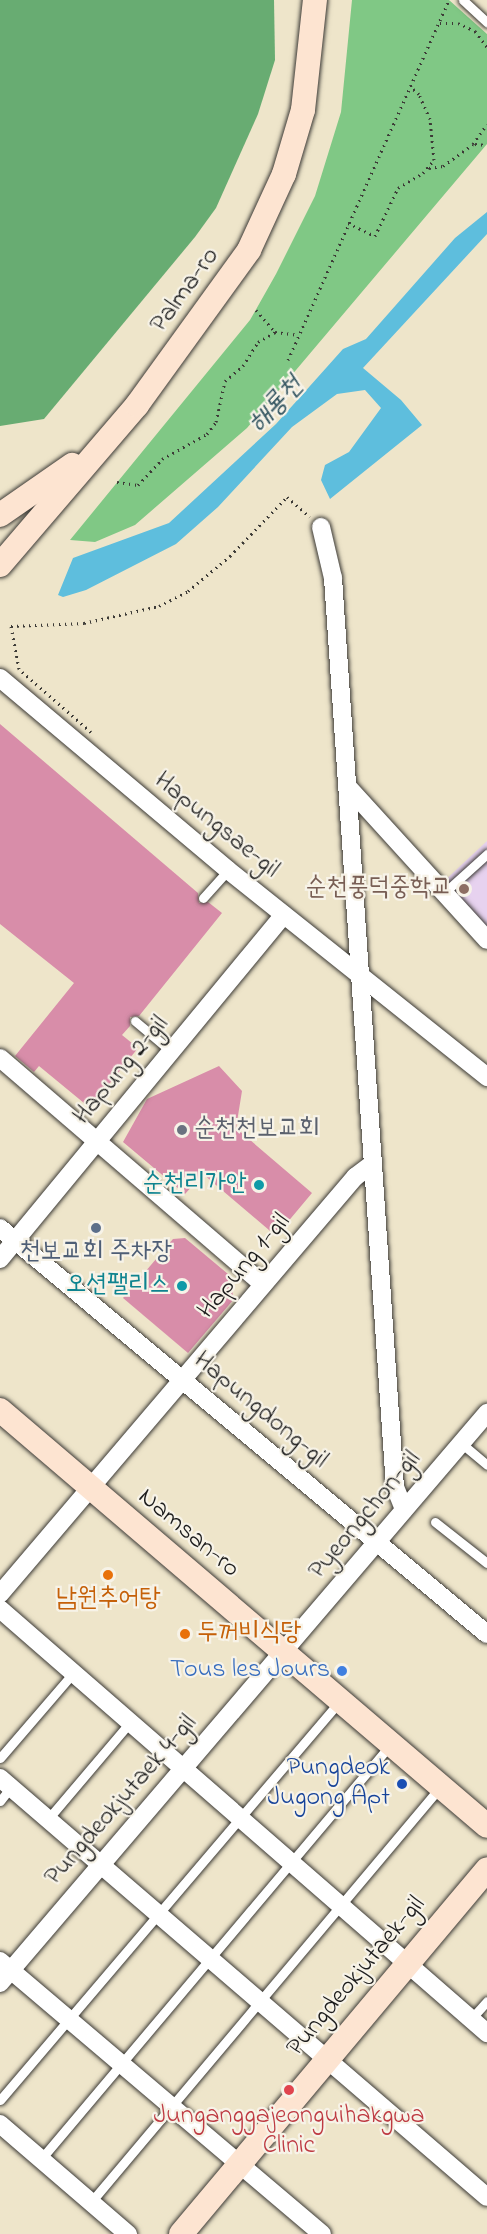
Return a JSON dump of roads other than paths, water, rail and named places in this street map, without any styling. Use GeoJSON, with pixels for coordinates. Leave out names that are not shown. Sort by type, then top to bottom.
{"type":"FeatureCollection","features":[{"type":"Feature","properties":{"kind":"street","name":"Palma-ro"},"geometry":{"type":"LineString","coordinates":[[0,565],[116,430],[236,271],[267,216],[303,110],[315,0]]}},
{"type":"Feature","properties":{"kind":"street"},"geometry":{"type":"LineString","coordinates":[[0,515],[54,480],[116,430]]}},
{"type":"Feature","properties":{"kind":"street"},"geometry":{"type":"LineString","coordinates":[[321,527],[333,578],[371,1165],[395,1487],[404,1509]]}},
{"type":"Feature","properties":{"kind":"street","name":"Hapungsae-gil"},"geometry":{"type":"LineString","coordinates":[[1,680],[228,870],[487,1077]]}},
{"type":"Feature","properties":{"kind":"street"},"geometry":{"type":"LineString","coordinates":[[347,786],[487,940]]}},
{"type":"Feature","properties":{"kind":"street","name":"Hapung 2-gil"},"geometry":{"type":"LineString","coordinates":[[0,1259],[284,915]]}},
{"type":"Feature","properties":{"kind":"street"},"geometry":{"type":"LineString","coordinates":[[0,1058],[263,1284]]}},
{"type":"Feature","properties":{"kind":"street","name":"Hapung 1-gil"},"geometry":{"type":"LineString","coordinates":[[0,1594],[355,1177],[371,1165]]}},
{"type":"Feature","properties":{"kind":"street","name":"Hapungdong-gil"},"geometry":{"type":"LineString","coordinates":[[0,1228],[487,1634]]}},
{"type":"Feature","properties":{"kind":"street","name":"Namsan-ro"},"geometry":{"type":"LineString","coordinates":[[0,1410],[487,1826]]}},
{"type":"Feature","properties":{"kind":"street","name":"Pyeongchon-gil"},"geometry":{"type":"LineString","coordinates":[[284,1653],[487,1413]]}},
{"type":"Feature","properties":{"kind":"street"},"geometry":{"type":"LineString","coordinates":[[0,1609],[185,1767],[487,2033]]}},
{"type":"Feature","properties":{"kind":"street","name":"Pungdeokjutaek 4-gil"},"geometry":{"type":"LineString","coordinates":[[4,1972],[101,1865],[284,1653]]}},
{"type":"Feature","properties":{"kind":"street"},"geometry":{"type":"LineString","coordinates":[[4,1789],[48,1819],[324,2060],[487,2198]]}},
{"type":"Feature","properties":{"kind":"street","name":"Pungdeokjutaek-gil"},"geometry":{"type":"LineString","coordinates":[[181,2234],[406,1962],[487,1869]]}},
{"type":"Feature","properties":{"kind":"street"},"geometry":{"type":"LineString","coordinates":[[4,1972],[67,2018],[322,2234]]}},
{"type":"Feature","properties":{"kind":"street"},"geometry":{"type":"LineString","coordinates":[[0,2124],[128,2234]]}},
{"type":"Feature","properties":{"kind":"lane"},"geometry":{"type":"LineString","coordinates":[[463,0],[487,22]]}},
{"type":"Feature","properties":{"kind":"lane"},"geometry":{"type":"LineString","coordinates":[[445,892],[487,854]]}},
{"type":"Feature","properties":{"kind":"lane"},"geometry":{"type":"LineString","coordinates":[[203,897],[228,870]]}},
{"type":"Feature","properties":{"kind":"lane"},"geometry":{"type":"LineString","coordinates":[[135,1021],[172,1052]]}},
{"type":"Feature","properties":{"kind":"lane"},"geometry":{"type":"LineString","coordinates":[[462,1443],[487,1465]]}},
{"type":"Feature","properties":{"kind":"lane"},"geometry":{"type":"LineString","coordinates":[[435,1522],[487,1563]]}},
{"type":"Feature","properties":{"kind":"lane"},"geometry":{"type":"LineString","coordinates":[[0,1758],[73,1673]]}},
{"type":"Feature","properties":{"kind":"lane"},"geometry":{"type":"LineString","coordinates":[[0,2100],[156,1913],[341,1700]]}},
{"type":"Feature","properties":{"kind":"lane"},"geometry":{"type":"LineString","coordinates":[[48,1819],[131,1721]]}},
{"type":"Feature","properties":{"kind":"lane"},"geometry":{"type":"LineString","coordinates":[[40,2159],[391,1744]]}},
{"type":"Feature","properties":{"kind":"lane"},"geometry":{"type":"LineString","coordinates":[[91,2202],[441,1786]]}},
{"type":"Feature","properties":{"kind":"lane"},"geometry":{"type":"LineString","coordinates":[[471,2019],[487,2001]]}},
{"type":"Feature","properties":{"kind":"water"},"geometry":{"type":"Polygon","coordinates":[[[487,212],[487,234],[363,368],[401,400],[422,425],[330,499],[321,480],[325,465],[349,452],[381,408],[365,390],[337,394],[292,427],[218,507],[176,544],[86,590],[63,597],[58,595],[73,558],[169,523],[276,424],[343,349],[366,339],[455,238],[487,212]]]}},
{"type":"Feature","properties":{"kind":"place","name":"순천풍덕중학교"},"geometry":{"type":"Point","coordinates":[464,889]}},
{"type":"Feature","properties":{"kind":"place","name":"순천천보교회"},"geometry":{"type":"Point","coordinates":[182,1130]}},
{"type":"Feature","properties":{"kind":"place","name":"순천리가안"},"geometry":{"type":"Point","coordinates":[259,1185]}},
{"type":"Feature","properties":{"kind":"place","name":"천보교회 주차장"},"geometry":{"type":"Point","coordinates":[96,1228]}},
{"type":"Feature","properties":{"kind":"place","name":"오션팰리스"},"geometry":{"type":"Point","coordinates":[182,1286]}},
{"type":"Feature","properties":{"kind":"place","name":"남원추어탕"},"geometry":{"type":"Point","coordinates":[108,1575]}},
{"type":"Feature","properties":{"kind":"place","name":"두꺼비식당"},"geometry":{"type":"Point","coordinates":[185,1634]}},
{"type":"Feature","properties":{"kind":"place","name":"Tous les Jours"},"geometry":{"type":"Point","coordinates":[342,1671]}},
{"type":"Feature","properties":{"kind":"place","name":"Pungdeok Jugong Apt"},"geometry":{"type":"Point","coordinates":[402,1784]}},
{"type":"Feature","properties":{"kind":"place","name":"Junganggajeonguihakgwa Clinic"},"geometry":{"type":"Point","coordinates":[289,2090]}},
{"type":"Feature","properties":{"kind":"water label","name":"해룡천"},"geometry":{"type":"Point","coordinates":[276,405]}}]}
